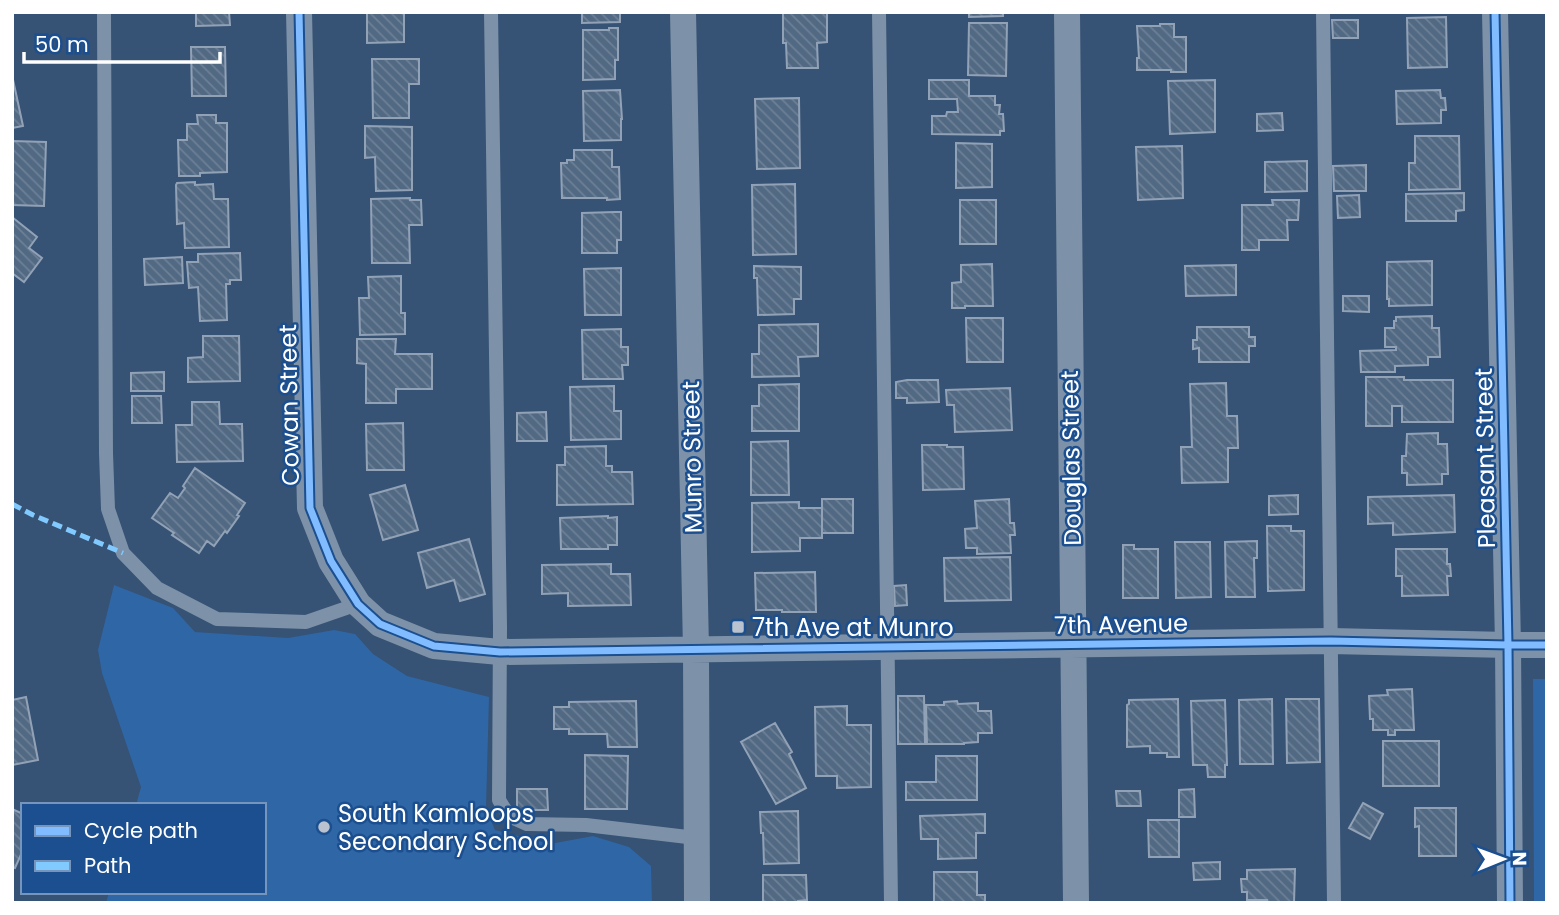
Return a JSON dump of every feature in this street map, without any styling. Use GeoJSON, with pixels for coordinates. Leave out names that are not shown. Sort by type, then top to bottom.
{"type":"FeatureCollection","features":[{"type":"Feature","properties":{"kind":"street","name":"Cowan Street"},"geometry":{"type":"LineString","coordinates":[[299,12],[310,508],[331,561],[358,604],[380,624],[434,646],[500,652],[695,650]]}},
{"type":"Feature","properties":{"kind":"street","name":"Munro Street"},"geometry":{"type":"LineString","coordinates":[[683,12],[697,903]]}},
{"type":"Feature","properties":{"kind":"street","name":"Douglas Street"},"geometry":{"type":"LineString","coordinates":[[1067,12],[1076,903]]}},
{"type":"Feature","properties":{"kind":"street","name":"Pleasant Street"},"geometry":{"type":"LineString","coordinates":[[1495,12],[1508,645],[1510,903]]}},
{"type":"Feature","properties":{"kind":"street","name":"7th Avenue"},"geometry":{"type":"LineString","coordinates":[[695,650],[1331,641],[1547,645]]}},
{"type":"Feature","properties":{"kind":"lane"},"geometry":{"type":"LineString","coordinates":[[104,12],[106,464],[108,509],[123,553],[157,587],[217,618],[306,622],[358,604]]}},
{"type":"Feature","properties":{"kind":"lane"},"geometry":{"type":"LineString","coordinates":[[491,12],[500,652],[499,800],[509,816],[527,824],[586,825],[696,838]]}},
{"type":"Feature","properties":{"kind":"lane"},"geometry":{"type":"LineString","coordinates":[[879,12],[891,903]]}},
{"type":"Feature","properties":{"kind":"lane"},"geometry":{"type":"LineString","coordinates":[[1323,12],[1334,903]]}},
{"type":"Feature","properties":{"kind":"shaded area"},"geometry":{"type":"Polygon","coordinates":[[[114,585],[173,608],[195,632],[288,638],[334,630],[355,634],[373,654],[407,676],[489,697],[486,809],[495,830],[550,844],[593,836],[629,847],[651,866],[652,903],[106,903],[108,894],[266,894],[266,803],[137,803],[141,787],[102,673],[98,650],[114,585]]]}},
{"type":"Feature","properties":{"kind":"shaded area"},"geometry":{"type":"Polygon","coordinates":[[[1533,679],[1547,679],[1547,903],[1534,903],[1533,679]]]}},
{"type":"Feature","properties":{"kind":"building"},"geometry":{"type":"Polygon","coordinates":[[[196,12],[229,12],[230,25],[196,26],[196,12]]]}},
{"type":"Feature","properties":{"kind":"building"},"geometry":{"type":"Polygon","coordinates":[[[367,12],[404,12],[404,42],[367,43],[367,12]]]}},
{"type":"Feature","properties":{"kind":"building"},"geometry":{"type":"Polygon","coordinates":[[[582,12],[620,12],[620,22],[582,23],[582,12]]]}},
{"type":"Feature","properties":{"kind":"building"},"geometry":{"type":"Polygon","coordinates":[[[783,12],[827,12],[827,42],[817,43],[818,68],[787,68],[786,43],[783,43],[783,12]]]}},
{"type":"Feature","properties":{"kind":"building"},"geometry":{"type":"Polygon","coordinates":[[[969,12],[1003,12],[1003,16],[969,17],[969,12]]]}},
{"type":"Feature","properties":{"kind":"building"},"geometry":{"type":"Polygon","coordinates":[[[1446,17],[1447,67],[1408,68],[1407,18],[1446,17]]]}},
{"type":"Feature","properties":{"kind":"building"},"geometry":{"type":"Polygon","coordinates":[[[1332,20],[1358,20],[1358,38],[1333,38],[1332,20]]]}},
{"type":"Feature","properties":{"kind":"building"},"geometry":{"type":"Polygon","coordinates":[[[969,23],[1007,23],[1006,76],[968,75],[969,23]]]}},
{"type":"Feature","properties":{"kind":"building"},"geometry":{"type":"Polygon","coordinates":[[[1174,24],[1174,37],[1186,37],[1186,72],[1137,70],[1137,26],[1174,24]]]}},
{"type":"Feature","properties":{"kind":"building"},"geometry":{"type":"Polygon","coordinates":[[[618,28],[615,79],[583,80],[583,30],[618,28]]]}},
{"type":"Feature","properties":{"kind":"building"},"geometry":{"type":"Polygon","coordinates":[[[191,47],[225,47],[226,96],[192,96],[191,47]]]}},
{"type":"Feature","properties":{"kind":"building"},"geometry":{"type":"Polygon","coordinates":[[[372,59],[419,59],[419,84],[409,84],[409,118],[373,118],[372,59]]]}},
{"type":"Feature","properties":{"kind":"building"},"geometry":{"type":"Polygon","coordinates":[[[12,75],[23,126],[12,128],[12,75]]]}},
{"type":"Feature","properties":{"kind":"building"},"geometry":{"type":"Polygon","coordinates":[[[929,80],[969,80],[969,96],[995,96],[995,105],[1000,105],[999,114],[1003,114],[1004,131],[1000,131],[1000,135],[932,134],[932,116],[946,116],[947,112],[958,112],[957,99],[929,99],[929,80]]]}},
{"type":"Feature","properties":{"kind":"building"},"geometry":{"type":"Polygon","coordinates":[[[1215,80],[1215,132],[1170,134],[1168,81],[1215,80]]]}},
{"type":"Feature","properties":{"kind":"building"},"geometry":{"type":"Polygon","coordinates":[[[620,90],[621,140],[584,141],[583,91],[620,90]]]}},
{"type":"Feature","properties":{"kind":"building"},"geometry":{"type":"Polygon","coordinates":[[[1440,90],[1441,98],[1445,98],[1446,110],[1441,110],[1441,123],[1397,124],[1396,91],[1440,90]]]}},
{"type":"Feature","properties":{"kind":"building"},"geometry":{"type":"Polygon","coordinates":[[[799,98],[800,168],[757,169],[755,99],[799,98]]]}},
{"type":"Feature","properties":{"kind":"building"},"geometry":{"type":"Polygon","coordinates":[[[1282,113],[1283,130],[1257,131],[1257,114],[1282,113]]]}},
{"type":"Feature","properties":{"kind":"building"},"geometry":{"type":"Polygon","coordinates":[[[197,115],[216,115],[216,123],[227,123],[227,172],[179,176],[178,140],[187,140],[187,124],[198,124],[197,115]]]}},
{"type":"Feature","properties":{"kind":"building"},"geometry":{"type":"Polygon","coordinates":[[[365,126],[412,127],[412,190],[376,191],[375,157],[365,158],[365,126]]]}},
{"type":"Feature","properties":{"kind":"building"},"geometry":{"type":"Polygon","coordinates":[[[1415,136],[1459,136],[1460,189],[1409,190],[1409,163],[1415,163],[1415,136]]]}},
{"type":"Feature","properties":{"kind":"building"},"geometry":{"type":"Polygon","coordinates":[[[12,141],[46,142],[44,206],[12,205],[12,141]]]}},
{"type":"Feature","properties":{"kind":"building"},"geometry":{"type":"Polygon","coordinates":[[[956,143],[992,144],[992,187],[956,188],[956,143]]]}},
{"type":"Feature","properties":{"kind":"building"},"geometry":{"type":"Polygon","coordinates":[[[1182,146],[1183,198],[1138,200],[1136,147],[1182,146]]]}},
{"type":"Feature","properties":{"kind":"building"},"geometry":{"type":"Polygon","coordinates":[[[574,150],[612,150],[612,167],[619,167],[620,199],[562,198],[561,163],[574,160],[574,150]]]}},
{"type":"Feature","properties":{"kind":"building"},"geometry":{"type":"Polygon","coordinates":[[[1307,161],[1307,191],[1265,192],[1265,162],[1307,161]]]}},
{"type":"Feature","properties":{"kind":"building"},"geometry":{"type":"Polygon","coordinates":[[[1366,165],[1366,191],[1334,191],[1333,166],[1366,165]]]}},
{"type":"Feature","properties":{"kind":"building"},"geometry":{"type":"Polygon","coordinates":[[[195,182],[195,185],[213,184],[214,199],[228,199],[229,247],[185,248],[184,223],[177,224],[176,185],[195,182]]]}},
{"type":"Feature","properties":{"kind":"building"},"geometry":{"type":"Polygon","coordinates":[[[795,184],[796,254],[753,255],[752,185],[795,184]]]}},
{"type":"Feature","properties":{"kind":"building"},"geometry":{"type":"Polygon","coordinates":[[[1464,193],[1464,210],[1456,211],[1456,221],[1406,221],[1406,194],[1464,193]]]}},
{"type":"Feature","properties":{"kind":"building"},"geometry":{"type":"Polygon","coordinates":[[[1359,195],[1360,217],[1338,218],[1337,196],[1359,195]]]}},
{"type":"Feature","properties":{"kind":"building"},"geometry":{"type":"Polygon","coordinates":[[[371,199],[421,200],[422,225],[409,225],[410,263],[372,263],[371,199]]]}},
{"type":"Feature","properties":{"kind":"building"},"geometry":{"type":"Polygon","coordinates":[[[960,200],[996,200],[996,244],[960,244],[960,200]]]}},
{"type":"Feature","properties":{"kind":"building"},"geometry":{"type":"Polygon","coordinates":[[[1272,200],[1299,200],[1298,220],[1287,220],[1288,240],[1259,240],[1259,250],[1242,250],[1242,205],[1273,205],[1272,200]]]}},
{"type":"Feature","properties":{"kind":"building"},"geometry":{"type":"Polygon","coordinates":[[[621,212],[621,240],[617,240],[617,253],[582,253],[582,213],[621,212]]]}},
{"type":"Feature","properties":{"kind":"building"},"geometry":{"type":"Polygon","coordinates":[[[12,217],[37,237],[29,248],[42,258],[24,282],[12,273],[12,217]]]}},
{"type":"Feature","properties":{"kind":"building"},"geometry":{"type":"Polygon","coordinates":[[[240,253],[241,280],[230,280],[230,284],[226,284],[227,320],[200,321],[198,287],[189,288],[187,262],[198,262],[198,254],[240,253]]]}},
{"type":"Feature","properties":{"kind":"building"},"geometry":{"type":"Polygon","coordinates":[[[182,257],[183,283],[145,285],[144,259],[182,257]]]}},
{"type":"Feature","properties":{"kind":"building"},"geometry":{"type":"Polygon","coordinates":[[[1432,261],[1432,305],[1389,306],[1387,262],[1432,261]]]}},
{"type":"Feature","properties":{"kind":"building"},"geometry":{"type":"Polygon","coordinates":[[[992,264],[993,306],[952,308],[952,283],[961,282],[961,265],[992,264]]]}},
{"type":"Feature","properties":{"kind":"building"},"geometry":{"type":"Polygon","coordinates":[[[1236,265],[1236,295],[1186,296],[1185,266],[1236,265]]]}},
{"type":"Feature","properties":{"kind":"building"},"geometry":{"type":"Polygon","coordinates":[[[754,266],[801,267],[801,299],[794,299],[794,314],[758,315],[754,266]]]}},
{"type":"Feature","properties":{"kind":"building"},"geometry":{"type":"Polygon","coordinates":[[[621,268],[621,315],[585,315],[584,269],[621,268]]]}},
{"type":"Feature","properties":{"kind":"building"},"geometry":{"type":"Polygon","coordinates":[[[401,276],[401,313],[405,313],[405,334],[360,335],[359,298],[369,298],[368,277],[401,276]]]}},
{"type":"Feature","properties":{"kind":"building"},"geometry":{"type":"Polygon","coordinates":[[[1343,296],[1369,296],[1369,312],[1343,311],[1343,296]]]}},
{"type":"Feature","properties":{"kind":"building"},"geometry":{"type":"Polygon","coordinates":[[[1432,316],[1432,328],[1439,328],[1440,357],[1428,357],[1428,365],[1395,366],[1395,372],[1361,372],[1360,351],[1396,350],[1396,347],[1385,347],[1385,328],[1394,328],[1396,317],[1432,316]]]}},
{"type":"Feature","properties":{"kind":"building"},"geometry":{"type":"Polygon","coordinates":[[[966,318],[1003,318],[1003,362],[967,362],[966,318]]]}},
{"type":"Feature","properties":{"kind":"building"},"geometry":{"type":"Polygon","coordinates":[[[818,324],[818,356],[798,357],[799,376],[752,377],[752,354],[759,354],[759,325],[818,324]]]}},
{"type":"Feature","properties":{"kind":"building"},"geometry":{"type":"Polygon","coordinates":[[[1197,327],[1249,327],[1249,337],[1255,337],[1255,346],[1249,346],[1249,362],[1199,362],[1199,348],[1193,349],[1193,340],[1197,340],[1197,327]]]}},
{"type":"Feature","properties":{"kind":"building"},"geometry":{"type":"Polygon","coordinates":[[[621,329],[621,347],[628,347],[628,365],[622,365],[623,379],[583,379],[582,330],[621,329]]]}},
{"type":"Feature","properties":{"kind":"building"},"geometry":{"type":"Polygon","coordinates":[[[203,336],[239,336],[240,381],[188,382],[188,358],[203,357],[203,336]]]}},
{"type":"Feature","properties":{"kind":"building"},"geometry":{"type":"Polygon","coordinates":[[[357,339],[396,339],[395,354],[432,354],[432,389],[396,389],[396,403],[366,403],[366,364],[357,363],[357,339]]]}},
{"type":"Feature","properties":{"kind":"building"},"geometry":{"type":"Polygon","coordinates":[[[164,372],[164,391],[131,391],[131,373],[164,372]]]}},
{"type":"Feature","properties":{"kind":"building"},"geometry":{"type":"Polygon","coordinates":[[[1366,377],[1453,380],[1453,422],[1402,422],[1402,406],[1392,406],[1392,426],[1366,426],[1366,377]]]}},
{"type":"Feature","properties":{"kind":"building"},"geometry":{"type":"Polygon","coordinates":[[[938,380],[939,402],[907,403],[907,398],[896,398],[896,382],[938,380]]]}},
{"type":"Feature","properties":{"kind":"building"},"geometry":{"type":"Polygon","coordinates":[[[1226,383],[1227,416],[1237,416],[1238,448],[1228,448],[1228,482],[1182,483],[1181,447],[1192,447],[1190,384],[1226,383]]]}},
{"type":"Feature","properties":{"kind":"building"},"geometry":{"type":"Polygon","coordinates":[[[799,384],[799,431],[752,431],[752,406],[759,406],[759,385],[799,384]]]}},
{"type":"Feature","properties":{"kind":"building"},"geometry":{"type":"Polygon","coordinates":[[[614,386],[614,411],[621,411],[621,439],[571,440],[570,387],[614,386]]]}},
{"type":"Feature","properties":{"kind":"building"},"geometry":{"type":"Polygon","coordinates":[[[1010,388],[1012,430],[955,432],[954,405],[947,405],[946,390],[1010,388]]]}},
{"type":"Feature","properties":{"kind":"building"},"geometry":{"type":"Polygon","coordinates":[[[132,396],[161,396],[162,423],[132,423],[132,396]]]}},
{"type":"Feature","properties":{"kind":"building"},"geometry":{"type":"Polygon","coordinates":[[[192,402],[219,402],[220,424],[242,424],[243,461],[177,462],[176,425],[192,425],[192,402]]]}},
{"type":"Feature","properties":{"kind":"building"},"geometry":{"type":"Polygon","coordinates":[[[546,412],[547,441],[517,441],[517,413],[546,412]]]}},
{"type":"Feature","properties":{"kind":"building"},"geometry":{"type":"Polygon","coordinates":[[[403,423],[404,470],[367,470],[366,424],[403,423]]]}},
{"type":"Feature","properties":{"kind":"building"},"geometry":{"type":"Polygon","coordinates":[[[1438,433],[1438,444],[1447,444],[1448,474],[1442,474],[1442,484],[1407,485],[1407,473],[1402,473],[1402,456],[1406,456],[1407,434],[1438,433]]]}},
{"type":"Feature","properties":{"kind":"building"},"geometry":{"type":"Polygon","coordinates":[[[788,441],[789,495],[751,495],[751,442],[788,441]]]}},
{"type":"Feature","properties":{"kind":"building"},"geometry":{"type":"Polygon","coordinates":[[[922,445],[963,447],[964,489],[923,490],[922,445]]]}},
{"type":"Feature","properties":{"kind":"building"},"geometry":{"type":"Polygon","coordinates":[[[606,446],[606,466],[612,466],[612,472],[632,472],[633,504],[557,505],[557,465],[565,465],[565,447],[606,446]]]}},
{"type":"Feature","properties":{"kind":"building"},"geometry":{"type":"Polygon","coordinates":[[[195,468],[245,503],[227,533],[225,531],[214,546],[207,541],[199,553],[152,518],[170,493],[178,498],[195,468]]]}},
{"type":"Feature","properties":{"kind":"building"},"geometry":{"type":"Polygon","coordinates":[[[405,485],[418,530],[383,540],[370,495],[405,485]]]}},
{"type":"Feature","properties":{"kind":"building"},"geometry":{"type":"Polygon","coordinates":[[[1298,495],[1298,514],[1269,515],[1269,496],[1298,495]]]}},
{"type":"Feature","properties":{"kind":"building"},"geometry":{"type":"Polygon","coordinates":[[[1454,495],[1455,532],[1393,535],[1393,523],[1368,524],[1368,497],[1454,495]]]}},
{"type":"Feature","properties":{"kind":"building"},"geometry":{"type":"Polygon","coordinates":[[[822,499],[853,499],[853,533],[822,533],[822,499]]]}},
{"type":"Feature","properties":{"kind":"building"},"geometry":{"type":"Polygon","coordinates":[[[1009,499],[1010,523],[1014,523],[1015,535],[1010,535],[1011,553],[977,554],[977,548],[966,548],[965,529],[977,528],[975,501],[1009,499]]]}},
{"type":"Feature","properties":{"kind":"building"},"geometry":{"type":"Polygon","coordinates":[[[799,502],[799,508],[822,508],[822,538],[800,538],[800,551],[752,552],[752,503],[799,502]]]}},
{"type":"Feature","properties":{"kind":"building"},"geometry":{"type":"Polygon","coordinates":[[[617,517],[617,545],[608,545],[608,549],[561,549],[560,518],[617,517]]]}},
{"type":"Feature","properties":{"kind":"building"},"geometry":{"type":"Polygon","coordinates":[[[1267,526],[1291,526],[1291,531],[1304,531],[1304,590],[1268,591],[1267,526]]]}},
{"type":"Feature","properties":{"kind":"building"},"geometry":{"type":"Polygon","coordinates":[[[469,539],[485,594],[460,601],[454,580],[427,588],[418,553],[469,539]]]}},
{"type":"Feature","properties":{"kind":"building"},"geometry":{"type":"Polygon","coordinates":[[[1257,541],[1257,558],[1254,558],[1255,597],[1226,597],[1225,542],[1257,541]]]}},
{"type":"Feature","properties":{"kind":"building"},"geometry":{"type":"Polygon","coordinates":[[[1175,542],[1210,542],[1211,597],[1176,598],[1175,542]]]}},
{"type":"Feature","properties":{"kind":"building"},"geometry":{"type":"Polygon","coordinates":[[[1123,545],[1134,545],[1134,549],[1158,549],[1158,598],[1123,598],[1123,545]]]}},
{"type":"Feature","properties":{"kind":"building"},"geometry":{"type":"Polygon","coordinates":[[[1396,549],[1447,549],[1447,564],[1450,564],[1451,576],[1447,576],[1448,595],[1402,596],[1402,576],[1396,576],[1396,549]]]}},
{"type":"Feature","properties":{"kind":"building"},"geometry":{"type":"Polygon","coordinates":[[[1010,557],[1011,600],[945,601],[944,558],[1010,557]]]}},
{"type":"Feature","properties":{"kind":"building"},"geometry":{"type":"Polygon","coordinates":[[[611,564],[611,574],[630,574],[631,605],[568,606],[568,593],[542,594],[542,565],[611,564]]]}},
{"type":"Feature","properties":{"kind":"building"},"geometry":{"type":"Polygon","coordinates":[[[815,572],[816,612],[756,610],[755,573],[815,572]]]}},
{"type":"Feature","properties":{"kind":"building"},"geometry":{"type":"Polygon","coordinates":[[[906,585],[907,605],[895,606],[894,586],[906,585]]]}},
{"type":"Feature","properties":{"kind":"building"},"geometry":{"type":"Polygon","coordinates":[[[1412,689],[1414,730],[1395,730],[1395,735],[1388,735],[1388,730],[1373,730],[1369,696],[1388,695],[1387,690],[1412,689]]]}},
{"type":"Feature","properties":{"kind":"building"},"geometry":{"type":"Polygon","coordinates":[[[898,696],[924,696],[925,744],[898,744],[898,696]]]}},
{"type":"Feature","properties":{"kind":"building"},"geometry":{"type":"Polygon","coordinates":[[[26,697],[38,760],[12,765],[12,700],[26,697]]]}},
{"type":"Feature","properties":{"kind":"building"},"geometry":{"type":"Polygon","coordinates":[[[1178,699],[1179,757],[1167,757],[1167,753],[1150,753],[1150,746],[1127,747],[1129,700],[1178,699]]]}},
{"type":"Feature","properties":{"kind":"building"},"geometry":{"type":"Polygon","coordinates":[[[1272,699],[1273,764],[1240,764],[1239,700],[1272,699]]]}},
{"type":"Feature","properties":{"kind":"building"},"geometry":{"type":"Polygon","coordinates":[[[1286,699],[1319,699],[1320,762],[1287,763],[1286,699]]]}},
{"type":"Feature","properties":{"kind":"building"},"geometry":{"type":"Polygon","coordinates":[[[1225,700],[1225,777],[1208,777],[1207,765],[1193,765],[1191,701],[1225,700]]]}},
{"type":"Feature","properties":{"kind":"building"},"geometry":{"type":"Polygon","coordinates":[[[636,701],[637,747],[608,747],[607,734],[569,734],[569,729],[554,729],[554,707],[569,707],[569,702],[636,701]]]}},
{"type":"Feature","properties":{"kind":"building"},"geometry":{"type":"Polygon","coordinates":[[[957,701],[958,704],[978,703],[978,711],[991,711],[992,733],[978,733],[978,742],[927,744],[926,705],[944,705],[944,702],[957,701]]]}},
{"type":"Feature","properties":{"kind":"building"},"geometry":{"type":"Polygon","coordinates":[[[847,706],[847,725],[871,725],[871,787],[837,788],[837,776],[816,776],[815,707],[847,706]]]}},
{"type":"Feature","properties":{"kind":"building"},"geometry":{"type":"Polygon","coordinates":[[[775,723],[792,752],[789,754],[806,788],[776,804],[741,742],[775,723]]]}},
{"type":"Feature","properties":{"kind":"building"},"geometry":{"type":"Polygon","coordinates":[[[1383,741],[1439,741],[1439,786],[1383,786],[1383,741]]]}},
{"type":"Feature","properties":{"kind":"building"},"geometry":{"type":"Polygon","coordinates":[[[585,755],[628,756],[627,809],[585,809],[585,755]]]}},
{"type":"Feature","properties":{"kind":"building"},"geometry":{"type":"Polygon","coordinates":[[[936,756],[977,756],[977,800],[906,800],[906,782],[936,782],[936,756]]]}},
{"type":"Feature","properties":{"kind":"building"},"geometry":{"type":"Polygon","coordinates":[[[517,789],[547,789],[548,810],[517,810],[517,789]]]}},
{"type":"Feature","properties":{"kind":"building"},"geometry":{"type":"Polygon","coordinates":[[[1194,789],[1195,817],[1179,817],[1179,790],[1194,789]]]}},
{"type":"Feature","properties":{"kind":"building"},"geometry":{"type":"Polygon","coordinates":[[[1116,791],[1140,791],[1141,806],[1117,806],[1116,791]]]}},
{"type":"Feature","properties":{"kind":"building"},"geometry":{"type":"Polygon","coordinates":[[[1363,803],[1383,814],[1370,839],[1349,828],[1363,803]]]}},
{"type":"Feature","properties":{"kind":"building"},"geometry":{"type":"Polygon","coordinates":[[[1415,808],[1456,808],[1456,856],[1419,856],[1419,826],[1415,827],[1415,808]]]}},
{"type":"Feature","properties":{"kind":"building"},"geometry":{"type":"Polygon","coordinates":[[[12,809],[21,813],[21,854],[15,868],[12,867],[12,809]]]}},
{"type":"Feature","properties":{"kind":"building"},"geometry":{"type":"Polygon","coordinates":[[[798,811],[799,863],[764,864],[760,812],[798,811]]]}},
{"type":"Feature","properties":{"kind":"building"},"geometry":{"type":"Polygon","coordinates":[[[985,814],[985,833],[976,833],[976,858],[938,859],[938,839],[921,839],[920,816],[985,814]]]}},
{"type":"Feature","properties":{"kind":"building"},"geometry":{"type":"Polygon","coordinates":[[[1148,820],[1179,820],[1179,857],[1149,857],[1148,820]]]}},
{"type":"Feature","properties":{"kind":"building"},"geometry":{"type":"Polygon","coordinates":[[[1220,862],[1220,879],[1194,880],[1193,863],[1220,862]]]}},
{"type":"Feature","properties":{"kind":"building"},"geometry":{"type":"Polygon","coordinates":[[[1295,869],[1294,903],[1247,900],[1247,892],[1242,892],[1241,879],[1247,879],[1247,870],[1295,869]]]}},
{"type":"Feature","properties":{"kind":"building"},"geometry":{"type":"Polygon","coordinates":[[[934,872],[977,872],[977,895],[985,895],[985,903],[934,903],[934,872]]]}},
{"type":"Feature","properties":{"kind":"building"},"geometry":{"type":"Polygon","coordinates":[[[763,875],[806,875],[807,900],[798,903],[763,903],[763,875]]]}},
{"type":"Feature","properties":{"kind":"marked path"},"geometry":{"type":"LineString","coordinates":[[12,504],[123,553]]}},
{"type":"Feature","properties":{"kind":"cycle path"},"geometry":{"type":"LineString","coordinates":[[299,12],[310,508],[331,561],[358,604],[380,624],[434,646],[500,652],[1331,641],[1547,645]]}},
{"type":"Feature","properties":{"kind":"cycle path"},"geometry":{"type":"LineString","coordinates":[[1495,12],[1508,645],[1510,903]]}},
{"type":"Feature","properties":{"kind":"place","name":"7th Ave at Munro"},"geometry":{"type":"Point","coordinates":[738,627]}},
{"type":"Feature","properties":{"kind":"place","name":"South Kamloops Secondary School"},"geometry":{"type":"Point","coordinates":[324,827]}}]}
